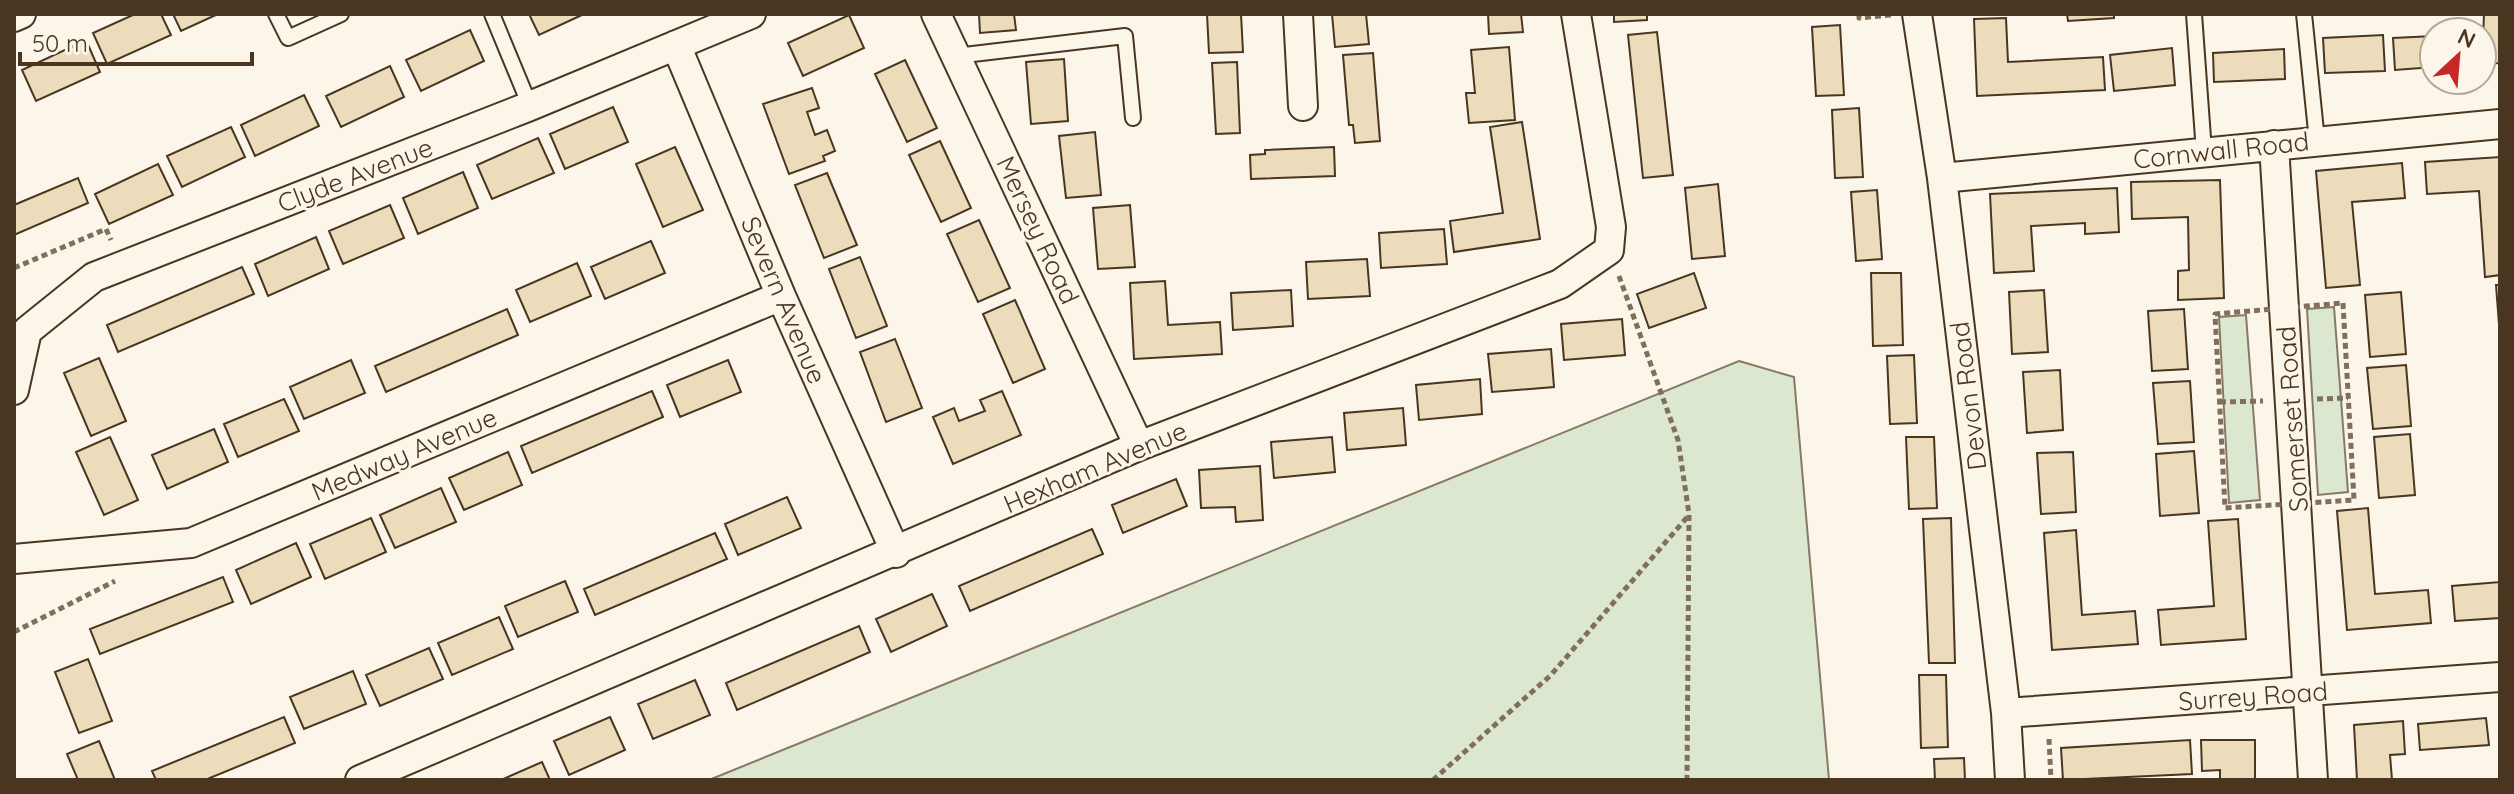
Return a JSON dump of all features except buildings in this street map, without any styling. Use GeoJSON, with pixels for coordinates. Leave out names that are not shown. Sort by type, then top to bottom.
{"type":"FeatureCollection","features":[{"type":"Feature","properties":{"kind":"street"},"geometry":{"type":"LineString","coordinates":[[14,17],[21,14]]}},
{"type":"Feature","properties":{"kind":"street","name":"Clyde Avenue"},"geometry":{"type":"LineString","coordinates":[[14,390],[27,331],[94,277],[530,106],[751,14]]}},
{"type":"Feature","properties":{"kind":"street","name":"Mersey Road"},"geometry":{"type":"LineString","coordinates":[[936,14],[1139,446]]}},
{"type":"Feature","properties":{"kind":"street"},"geometry":{"type":"LineString","coordinates":[[1298,14],[1303,106]]}},
{"type":"Feature","properties":{"kind":"street"},"geometry":{"type":"LineString","coordinates":[[1576,14],[1611,227],[1609,250]]}},
{"type":"Feature","properties":{"kind":"street","name":"Devon Road"},"geometry":{"type":"LineString","coordinates":[[1917,14],[1942,178],[2006,713],[2010,780]]}},
{"type":"Feature","properties":{"kind":"street","name":"Severn Avenue"},"geometry":{"type":"LineString","coordinates":[[676,45],[781,296],[896,553]]}},
{"type":"Feature","properties":{"kind":"street","name":"Cornwall Road"},"geometry":{"type":"LineString","coordinates":[[1942,178],[2500,124]]}},
{"type":"Feature","properties":{"kind":"street","name":"Somerset Road"},"geometry":{"type":"LineString","coordinates":[[2274,145],[2313,780]]}},
{"type":"Feature","properties":{"kind":"street","name":"Hexham Avenue"},"geometry":{"type":"LineString","coordinates":[[360,780],[896,553],[1139,446],[1560,284],[1609,250]]}},
{"type":"Feature","properties":{"kind":"street","name":"Medway Avenue"},"geometry":{"type":"LineString","coordinates":[[14,559],[191,543],[781,296]]}},
{"type":"Feature","properties":{"kind":"street","name":"Surrey Road"},"geometry":{"type":"LineString","coordinates":[[2006,713],[2500,677]]}},
{"type":"Feature","properties":{"kind":"lane"},"geometry":{"type":"LineString","coordinates":[[276,14],[288,38],[341,14]]}},
{"type":"Feature","properties":{"kind":"lane"},"geometry":{"type":"LineString","coordinates":[[492,14],[530,106]]}},
{"type":"Feature","properties":{"kind":"lane"},"geometry":{"type":"LineString","coordinates":[[2194,14],[2204,152]]}},
{"type":"Feature","properties":{"kind":"lane"},"geometry":{"type":"LineString","coordinates":[[2304,14],[2317,141]]}},
{"type":"Feature","properties":{"kind":"lane"},"geometry":{"type":"LineString","coordinates":[[956,56],[1125,36],[1133,118]]}},
{"type":"Feature","properties":{"kind":"path"},"geometry":{"type":"LineString","coordinates":[[1859,14],[1859,18],[1897,14]]}},
{"type":"Feature","properties":{"kind":"path"},"geometry":{"type":"LineString","coordinates":[[14,268],[106,229],[123,266]]}},
{"type":"Feature","properties":{"kind":"path"},"geometry":{"type":"LineString","coordinates":[[1609,250],[1678,440],[1689,514],[1687,780]]}},
{"type":"Feature","properties":{"kind":"path"},"geometry":{"type":"LineString","coordinates":[[1433,780],[1551,675],[1689,514]]}},
{"type":"Feature","properties":{"kind":"path"},"geometry":{"type":"LineString","coordinates":[[14,632],[123,577]]}},
{"type":"Feature","properties":{"kind":"path"},"geometry":{"type":"LineString","coordinates":[[2048,711],[2051,780]]}},
{"type":"Feature","properties":{"kind":"green space"},"geometry":{"type":"Polygon","coordinates":[[[2334,307],[2348,492],[2318,495],[2307,309],[2334,307]]]}},
{"type":"Feature","properties":{"kind":"green space"},"geometry":{"type":"Polygon","coordinates":[[[2246,315],[2260,500],[2229,503],[2219,317],[2246,315]]]}},
{"type":"Feature","properties":{"kind":"green space"},"geometry":{"type":"Polygon","coordinates":[[[1739,361],[1794,377],[1829,780],[709,780],[1739,361]]]}}]}
